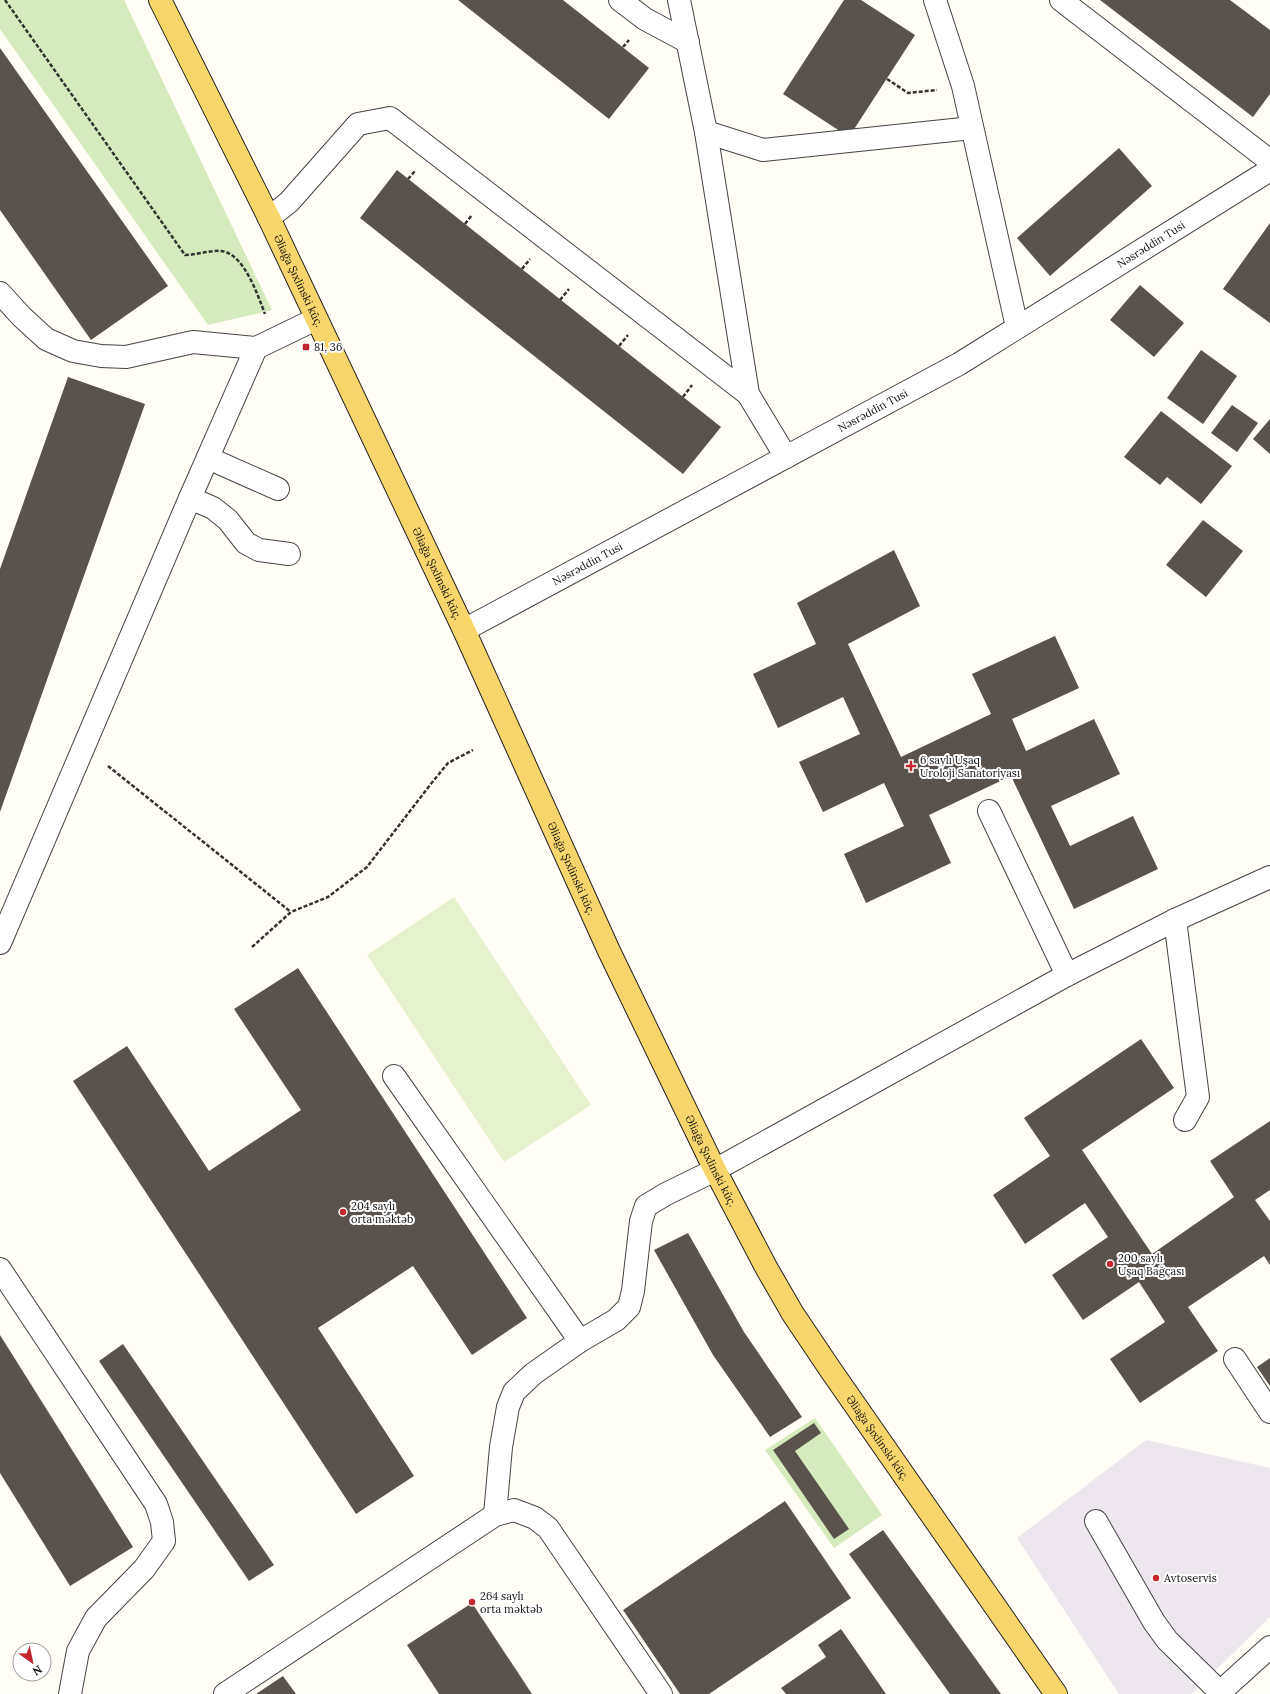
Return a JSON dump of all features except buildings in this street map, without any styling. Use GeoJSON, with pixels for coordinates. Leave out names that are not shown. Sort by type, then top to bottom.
{"type":"FeatureCollection","features":[{"type":"Feature","properties":{"kind":"main road","name":"Əliağa Şıxlinski küç."},"geometry":{"type":"LineString","coordinates":[[160,0],[268,218],[464,630],[609,951],[715,1170],[767,1269],[793,1314],[1056,1694]]}},
{"type":"Feature","properties":{"kind":"street"},"geometry":{"type":"LineString","coordinates":[[620,0],[645,19],[688,42]]}},
{"type":"Feature","properties":{"kind":"street"},"geometry":{"type":"LineString","coordinates":[[679,0],[706,132],[748,394]]}},
{"type":"Feature","properties":{"kind":"street"},"geometry":{"type":"LineString","coordinates":[[935,0],[963,86],[1017,327]]}},
{"type":"Feature","properties":{"kind":"street"},"geometry":{"type":"LineString","coordinates":[[1061,0],[1268,172]]}},
{"type":"Feature","properties":{"kind":"street"},"geometry":{"type":"LineString","coordinates":[[268,218],[289,202],[358,124],[390,118],[748,394],[786,457]]}},
{"type":"Feature","properties":{"kind":"street"},"geometry":{"type":"LineString","coordinates":[[706,132],[763,150],[972,128]]}},
{"type":"Feature","properties":{"kind":"street","name":"Nəsrəddin Tusi"},"geometry":{"type":"LineString","coordinates":[[464,630],[959,364],[1268,172]]}},
{"type":"Feature","properties":{"kind":"street"},"geometry":{"type":"LineString","coordinates":[[0,293],[22,317],[46,339],[73,351],[102,356],[126,357],[193,342],[256,348],[316,319]]}},
{"type":"Feature","properties":{"kind":"street"},"geometry":{"type":"LineString","coordinates":[[0,943],[190,498],[256,348]]}},
{"type":"Feature","properties":{"kind":"street"},"geometry":{"type":"LineString","coordinates":[[208,458],[278,489]]}},
{"type":"Feature","properties":{"kind":"street"},"geometry":{"type":"LineString","coordinates":[[190,498],[213,508],[223,516],[246,543],[259,550],[289,554]]}},
{"type":"Feature","properties":{"kind":"street"},"geometry":{"type":"LineString","coordinates":[[990,811],[1067,975]]}},
{"type":"Feature","properties":{"kind":"street"},"geometry":{"type":"LineString","coordinates":[[495,1515],[501,1447],[508,1407],[514,1392],[533,1374],[580,1341],[616,1320],[629,1307],[633,1291],[641,1221],[646,1206],[666,1194],[715,1170],[1067,975],[1174,920],[1270,877]]}},
{"type":"Feature","properties":{"kind":"street"},"geometry":{"type":"LineString","coordinates":[[1174,920],[1198,1097],[1185,1120]]}},
{"type":"Feature","properties":{"kind":"street"},"geometry":{"type":"LineString","coordinates":[[394,1076],[580,1341]]}},
{"type":"Feature","properties":{"kind":"street"},"geometry":{"type":"LineString","coordinates":[[0,1269],[156,1504],[162,1522],[164,1541],[144,1569],[96,1618],[78,1651],[70,1694]]}},
{"type":"Feature","properties":{"kind":"street"},"geometry":{"type":"LineString","coordinates":[[1235,1359],[1270,1412]]}},
{"type":"Feature","properties":{"kind":"street"},"geometry":{"type":"LineString","coordinates":[[225,1694],[495,1515],[514,1510],[535,1518],[548,1528],[661,1694]]}},
{"type":"Feature","properties":{"kind":"street"},"geometry":{"type":"LineString","coordinates":[[1096,1521],[1154,1622],[1167,1640],[1219,1693],[1270,1647]]}},
{"type":"Feature","properties":{"kind":"path"},"geometry":{"type":"LineString","coordinates":[[4,0],[185,255],[222,251],[235,257],[250,279],[276,338]]}},
{"type":"Feature","properties":{"kind":"path"},"geometry":{"type":"LineString","coordinates":[[887,78],[908,93],[963,86]]}},
{"type":"Feature","properties":{"kind":"path"},"geometry":{"type":"LineString","coordinates":[[252,947],[291,912],[328,897],[367,867],[448,763],[473,750]]}},
{"type":"Feature","properties":{"kind":"path"},"geometry":{"type":"LineString","coordinates":[[108,766],[291,912]]}},
{"type":"Feature","properties":{"kind":"shaded area","name":"Avtoservis"},"geometry":{"type":"Polygon","coordinates":[[[1146,1440],[1270,1468],[1270,1617],[1191,1694],[1119,1694],[1017,1538],[1146,1440]]]}},
{"type":"Feature","properties":{"kind":"green space"},"geometry":{"type":"Polygon","coordinates":[[[0,0],[124,0],[272,310],[208,325],[0,29],[0,0]]]}},
{"type":"Feature","properties":{"kind":"green space"},"geometry":{"type":"Polygon","coordinates":[[[454,897],[591,1105],[504,1162],[367,955],[454,897]]]}},
{"type":"Feature","properties":{"kind":"green space"},"geometry":{"type":"Polygon","coordinates":[[[815,1418],[882,1515],[834,1548],[765,1450],[815,1418]]]}},
{"type":"Feature","properties":{"kind":"place","name":"81, 36"},"geometry":{"type":"Point","coordinates":[306,347]}},
{"type":"Feature","properties":{"kind":"place","name":"6 saylı Uşaq Uroloji Sanatoriyası"},"geometry":{"type":"Point","coordinates":[911,766]}},
{"type":"Feature","properties":{"kind":"place","name":"204 saylı orta məktəb"},"geometry":{"type":"Point","coordinates":[343,1212]}},
{"type":"Feature","properties":{"kind":"place","name":"200 saylı Uşaq Bağçası"},"geometry":{"type":"Point","coordinates":[1110,1264]}},
{"type":"Feature","properties":{"kind":"place","name":"Avtoservis"},"geometry":{"type":"Point","coordinates":[1156,1578]}},
{"type":"Feature","properties":{"kind":"place","name":"264 saylı orta məktəb"},"geometry":{"type":"Point","coordinates":[472,1602]}}]}
